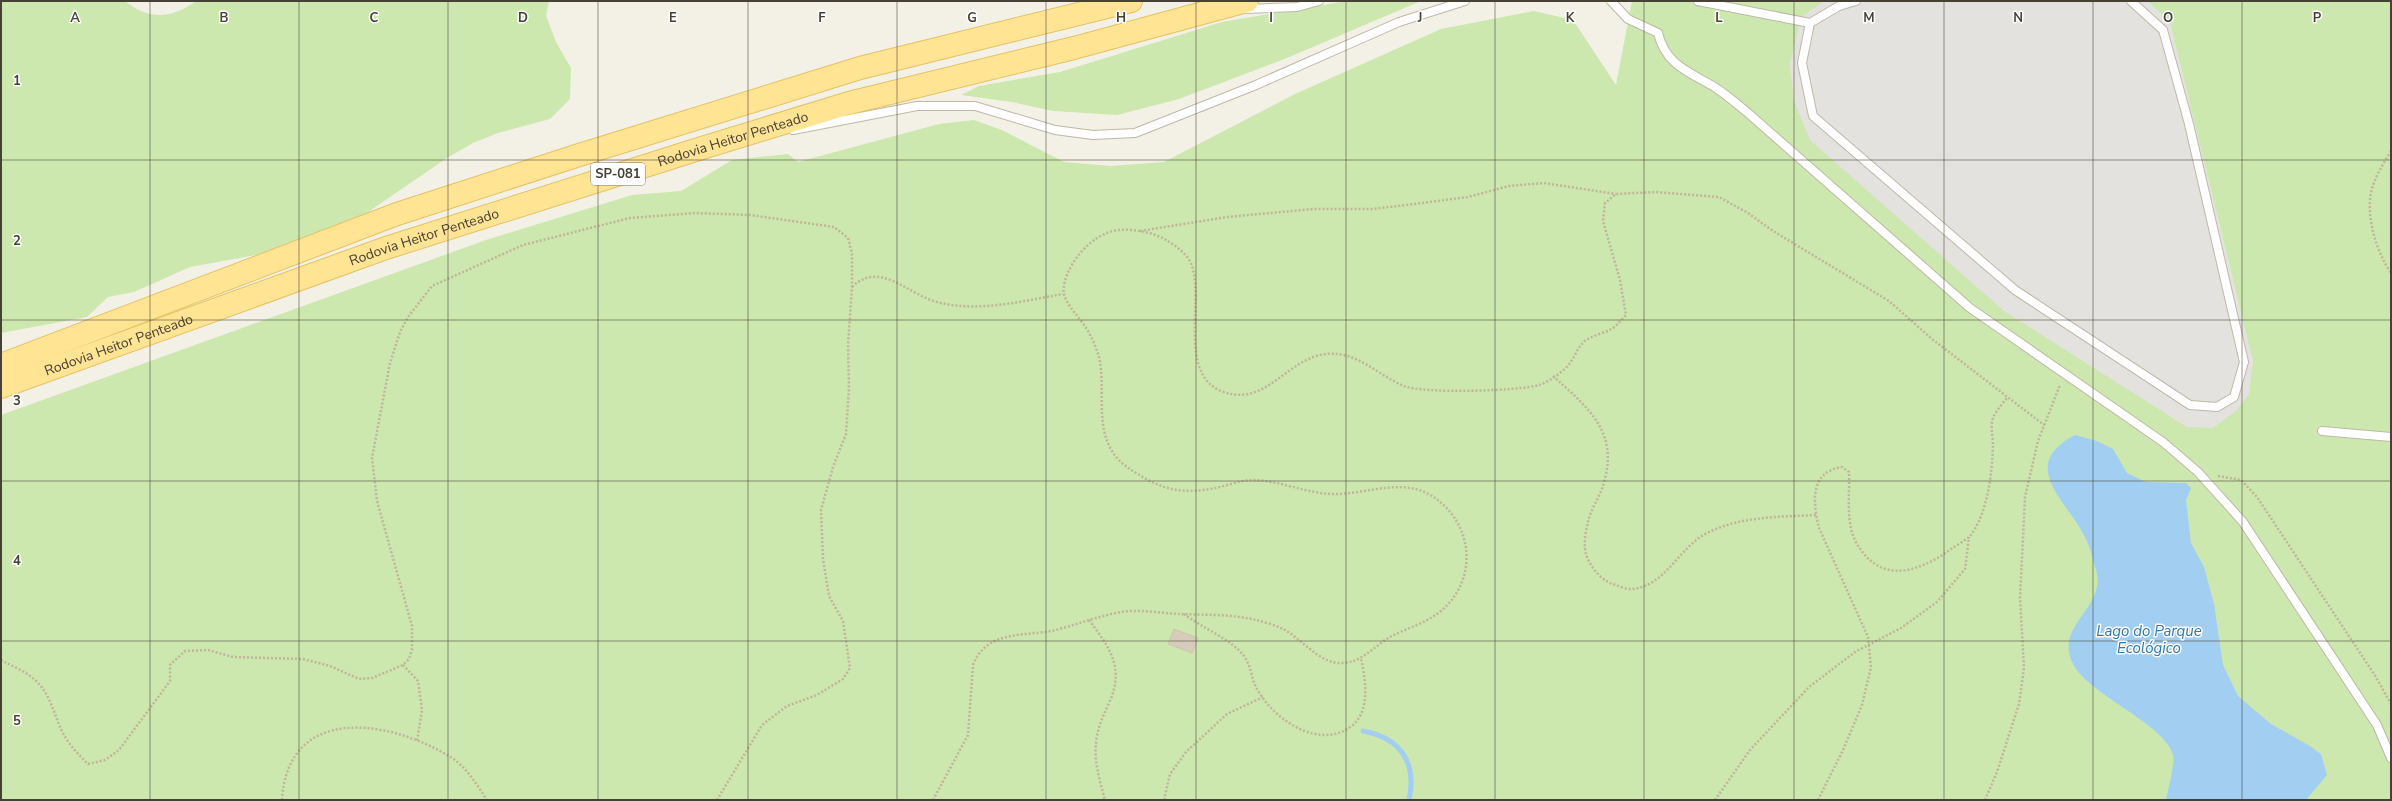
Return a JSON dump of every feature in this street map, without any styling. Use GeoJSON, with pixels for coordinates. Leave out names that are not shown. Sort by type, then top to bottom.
{"type":"FeatureCollection","features":[{"type":"Feature","properties":{"kind":"main road","name":"Rodovia Heitor Penteado"},"geometry":{"type":"LineString","coordinates":[[1,365],[397,214],[539,168],[860,68],[1131,1]]}},
{"type":"Feature","properties":{"kind":"main road","name":"Rodovia Heitor Penteado"},"geometry":{"type":"LineString","coordinates":[[1,387],[386,248],[849,102],[1074,48],[1248,1]]}},
{"type":"Feature","properties":{"kind":"lane"},"geometry":{"type":"LineString","coordinates":[[1220,9],[1297,7],[1319,1]]}},
{"type":"Feature","properties":{"kind":"lane"},"geometry":{"type":"LineString","coordinates":[[702,148],[917,106],[975,106],[1055,130],[1092,135],[1135,133],[1256,85],[1399,22],[1464,1]]}},
{"type":"Feature","properties":{"kind":"lane"},"geometry":{"type":"LineString","coordinates":[[1611,1],[1628,19],[1658,33],[1661,44],[1670,59],[1689,73],[1717,89],[1748,113],[1970,308],[2163,442],[2198,472],[2243,522],[2377,725],[2391,758]]}},
{"type":"Feature","properties":{"kind":"lane"},"geometry":{"type":"LineString","coordinates":[[1698,1],[1810,23],[1839,6],[1856,1]]}},
{"type":"Feature","properties":{"kind":"lane"},"geometry":{"type":"LineString","coordinates":[[1810,23],[1802,63],[1814,116],[2015,290],[2190,405],[2217,407],[2234,397],[2244,362],[2200,169],[2163,30],[2131,1]]}},
{"type":"Feature","properties":{"kind":"lane"},"geometry":{"type":"LineString","coordinates":[[2322,432],[2391,437]]}},
{"type":"Feature","properties":{"kind":"path"},"geometry":{"type":"LineString","coordinates":[[2391,151],[2379,170],[2371,194],[2372,232],[2391,273]]}},
{"type":"Feature","properties":{"kind":"path"},"geometry":{"type":"LineString","coordinates":[[1135,231],[1227,217],[1313,208],[1373,208],[1414,204],[1468,197],[1510,186],[1537,184],[1616,194],[1655,192],[1719,197],[1748,212],[1773,231],[1889,302],[2006,398],[2044,425]]}},
{"type":"Feature","properties":{"kind":"path"},"geometry":{"type":"LineString","coordinates":[[933,800],[968,735],[973,665],[977,656],[988,644],[1001,638],[1019,633],[1056,630],[1126,611],[1252,619],[1283,629],[1328,660],[1342,664],[1361,659],[1376,646],[1413,628],[1442,610],[1463,582],[1466,564],[1466,541],[1458,522],[1445,507],[1429,493],[1408,487],[1339,494],[1314,494],[1268,482],[1250,480],[1213,488],[1189,491],[1159,488],[1132,471],[1111,451],[1102,412],[1100,361],[1094,342],[1082,322],[1072,313],[1063,294],[1064,284],[1074,262],[1090,243],[1102,235],[1118,230],[1135,231],[1152,234],[1165,239],[1184,252],[1193,267],[1197,360],[1212,386],[1224,393],[1247,395],[1259,392],[1302,363],[1318,355],[1331,354],[1360,359],[1407,388],[1432,391],[1497,389],[1541,384],[1569,365],[1582,342],[1612,328],[1626,315],[1620,280],[1603,220],[1605,203],[1616,194]]}},
{"type":"Feature","properties":{"kind":"path"},"geometry":{"type":"LineString","coordinates":[[1,660],[22,671],[40,685],[56,711],[64,735],[75,751],[88,764],[105,760],[119,750],[170,681],[170,665],[185,651],[208,650],[233,657],[303,659],[330,666],[359,680],[372,678],[403,665],[409,659],[412,650],[412,626],[377,501],[372,458],[378,416],[390,363],[396,345],[408,317],[432,286],[523,245],[630,218],[695,212],[750,215],[834,227],[848,238],[852,254],[852,287],[848,344],[849,388],[846,434],[833,467],[821,510],[823,559],[829,596],[844,621],[850,668],[843,679],[817,695],[787,706],[762,725],[717,800]]}},
{"type":"Feature","properties":{"kind":"path"},"geometry":{"type":"LineString","coordinates":[[852,287],[862,278],[876,275],[889,279],[935,302],[951,306],[969,306],[1030,300],[1063,294]]}},
{"type":"Feature","properties":{"kind":"path"},"geometry":{"type":"LineString","coordinates":[[1985,800],[1997,772],[2019,704],[2024,668],[2020,598],[2025,497],[2044,425],[2065,374]]}},
{"type":"Feature","properties":{"kind":"path"},"geometry":{"type":"LineString","coordinates":[[1553,376],[1579,400],[1598,422],[1609,445],[1605,482],[1592,508],[1586,531],[1586,553],[1596,572],[1609,584],[1633,589],[1655,581],[1687,547],[1708,532],[1736,522],[1756,518],[1816,515]]}},
{"type":"Feature","properties":{"kind":"path"},"geometry":{"type":"LineString","coordinates":[[1714,800],[1750,750],[1809,687],[1855,652],[1901,628],[1937,602],[1964,569],[1970,536],[1985,501],[1993,446],[1992,420],[2006,398]]}},
{"type":"Feature","properties":{"kind":"path"},"geometry":{"type":"LineString","coordinates":[[1818,800],[1843,750],[1862,705],[1871,667],[1868,637],[1825,542],[1816,515],[1814,488],[1818,479],[1834,468],[1842,467],[1849,472],[1852,531],[1856,544],[1866,557],[1883,570],[1901,571],[1921,566],[1937,559],[1970,536]]}},
{"type":"Feature","properties":{"kind":"path"},"geometry":{"type":"LineString","coordinates":[[2198,472],[2241,480],[2257,497],[2391,704]]}},
{"type":"Feature","properties":{"kind":"path"},"geometry":{"type":"LineString","coordinates":[[1184,614],[1202,628],[1227,641],[1243,656],[1252,671],[1255,686],[1274,711],[1310,734],[1332,736],[1343,732],[1360,718],[1364,706],[1364,674],[1361,659]]}},
{"type":"Feature","properties":{"kind":"path"},"geometry":{"type":"LineString","coordinates":[[1089,620],[1102,637],[1116,663],[1114,692],[1100,724],[1096,743],[1095,761],[1105,800]]}},
{"type":"Feature","properties":{"kind":"path"},"geometry":{"type":"LineString","coordinates":[[403,665],[418,681],[422,710],[417,742]]}},
{"type":"Feature","properties":{"kind":"path"},"geometry":{"type":"LineString","coordinates":[[1164,800],[1170,774],[1186,752],[1227,714],[1263,697]]}},
{"type":"Feature","properties":{"kind":"path"},"geometry":{"type":"LineString","coordinates":[[282,800],[283,784],[293,760],[303,746],[318,735],[358,726],[397,733],[452,759],[472,778],[487,800]]}},
{"type":"Feature","properties":{"kind":"green space"},"geometry":{"type":"Polygon","coordinates":[[[1,1],[125,1],[142,12],[160,15],[178,11],[196,1],[549,1],[546,16],[556,42],[571,68],[570,99],[550,119],[498,133],[473,143],[447,158],[308,253],[267,253],[190,267],[134,292],[108,297],[87,317],[1,333],[1,1]]]}},
{"type":"Feature","properties":{"kind":"green space"},"geometry":{"type":"Polygon","coordinates":[[[1347,1],[1421,1],[1287,58],[1179,99],[1117,115],[1053,111],[1012,102],[961,95],[979,86],[1060,72],[1222,22],[1347,1]]]}},
{"type":"Feature","properties":{"kind":"green space"},"geometry":{"type":"Polygon","coordinates":[[[1632,1],[2391,1],[2391,800],[1,800],[1,415],[486,240],[632,195],[681,191],[732,160],[788,154],[798,162],[939,124],[974,120],[1002,130],[1064,162],[1111,166],[1164,162],[1295,94],[1441,29],[1534,11],[1573,20],[1616,85],[1632,1]]]}},
{"type":"Feature","properties":{"kind":"shaded area"},"geometry":{"type":"Polygon","coordinates":[[[1825,1],[2148,1],[2170,22],[2253,361],[2249,394],[2237,410],[2213,428],[2187,427],[2004,311],[1810,140],[1794,101],[1790,64],[1801,17],[1825,1]]]}},
{"type":"Feature","properties":{"kind":"water","name":"Lago do Parque Ecológico"},"geometry":{"type":"Polygon","coordinates":[[[2075,435],[2097,441],[2113,449],[2127,473],[2146,482],[2186,483],[2191,488],[2186,500],[2191,543],[2204,567],[2214,604],[2223,665],[2238,696],[2271,724],[2310,746],[2321,754],[2327,775],[2306,800],[2166,800],[2173,759],[2173,755],[2167,743],[2141,720],[2093,686],[2080,674],[2072,662],[2069,649],[2070,637],[2094,595],[2097,583],[2096,570],[2087,541],[2052,485],[2048,472],[2049,460],[2058,447],[2075,435]]]}},
{"type":"Feature","properties":{"kind":"building"},"geometry":{"type":"Polygon","coordinates":[[[1174,629],[1198,638],[1192,653],[1168,644],[1174,629]]]}},
{"type":"Feature","properties":{"kind":"waterway"},"geometry":{"type":"LineString","coordinates":[[1363,731],[1376,734],[1387,740],[1396,746],[1403,754],[1411,775],[1409,800]]}}]}
